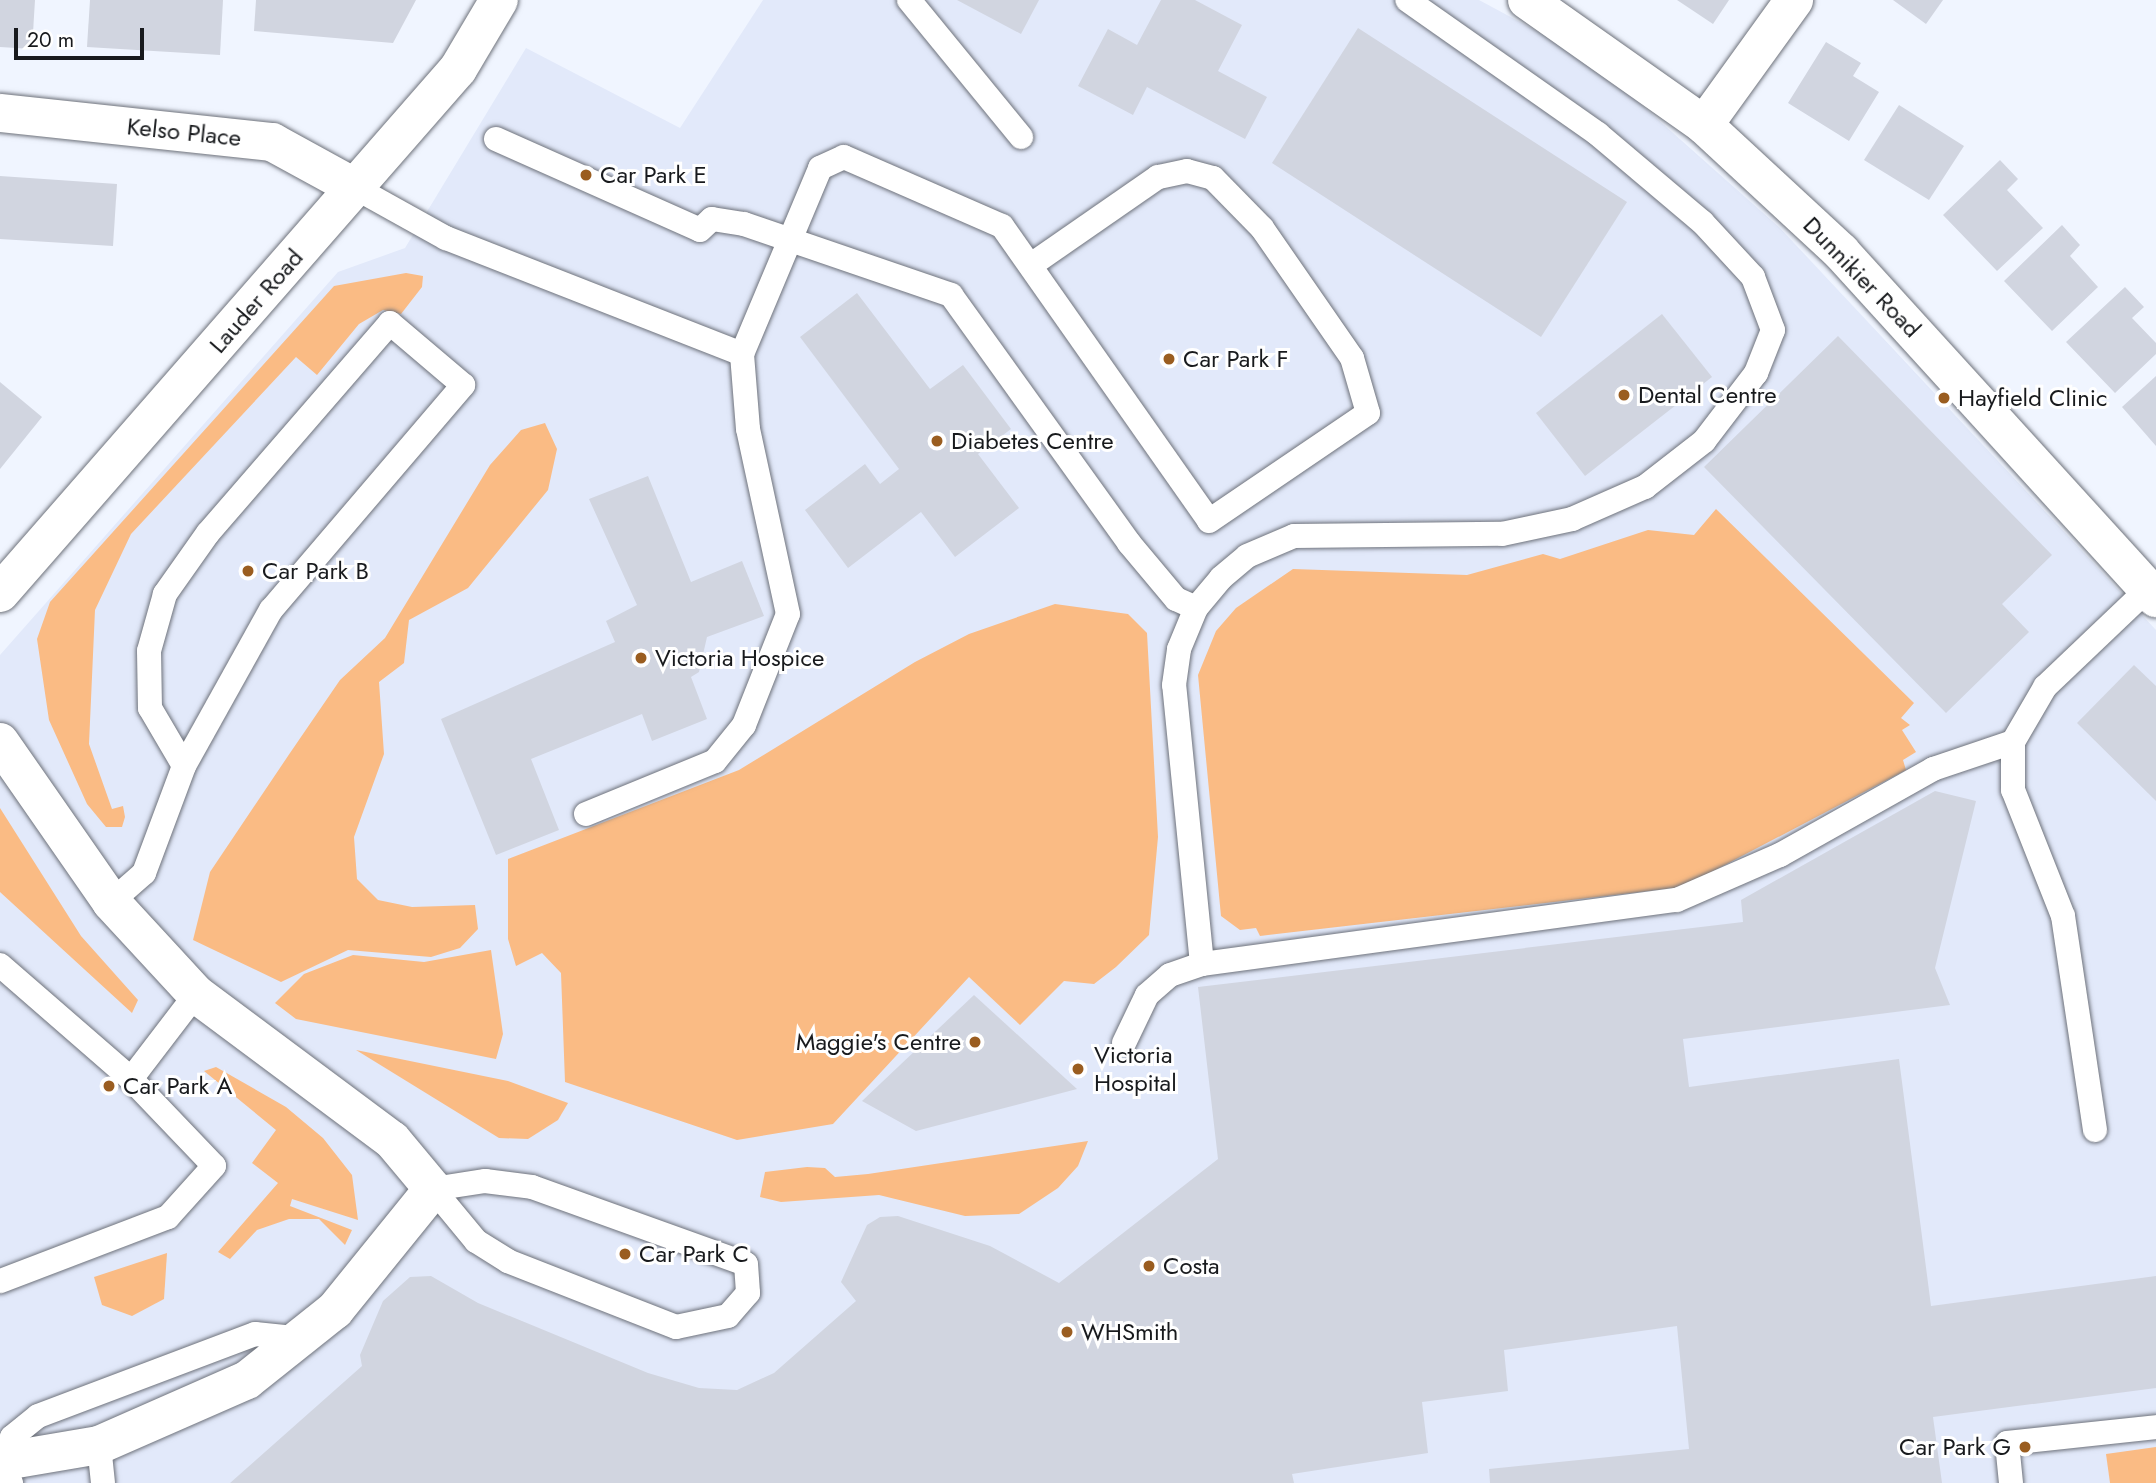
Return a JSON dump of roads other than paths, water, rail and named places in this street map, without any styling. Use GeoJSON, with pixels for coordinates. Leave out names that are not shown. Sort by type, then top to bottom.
{"type":"FeatureCollection","features":[{"type":"Feature","properties":{"kind":"street","name":"Lauder Road"},"geometry":{"type":"LineString","coordinates":[[0,593],[458,69],[499,0]]}},
{"type":"Feature","properties":{"kind":"street","name":"Dunnikier Road"},"geometry":{"type":"LineString","coordinates":[[1527,0],[1704,125],[1841,252],[2151,594]]}},
{"type":"Feature","properties":{"kind":"street"},"geometry":{"type":"LineString","coordinates":[[1704,125],[1794,0]]}},
{"type":"Feature","properties":{"kind":"street","name":"Kelso Place"},"geometry":{"type":"LineString","coordinates":[[0,113],[272,142],[356,188]]}},
{"type":"Feature","properties":{"kind":"street"},"geometry":{"type":"LineString","coordinates":[[0,742],[111,902],[196,994],[392,1140],[433,1189],[388,1252],[304,1339],[214,1399],[99,1445],[5,1469]]}},
{"type":"Feature","properties":{"kind":"lane"},"geometry":{"type":"LineString","coordinates":[[909,0],[1021,137]]}},
{"type":"Feature","properties":{"kind":"lane"},"geometry":{"type":"LineString","coordinates":[[1202,964],[1174,685],[1179,649],[1196,608],[1247,556],[1294,536],[1365,532],[1502,534],[1572,519],[1645,486],[1704,441],[1756,373],[1773,330],[1753,277],[1702,222],[1598,134],[1407,0]]}},
{"type":"Feature","properties":{"kind":"lane"},"geometry":{"type":"LineString","coordinates":[[496,139],[700,230],[723,219],[790,239],[951,295],[1129,543],[1177,598],[1196,608]]}},
{"type":"Feature","properties":{"kind":"lane"},"geometry":{"type":"LineString","coordinates":[[586,814],[715,761],[744,725],[788,614],[748,429],[742,354],[820,168],[844,157],[1002,226],[1209,521],[1368,413],[1352,358],[1262,228],[1213,178],[1187,171],[1157,177],[1031,265]]}},
{"type":"Feature","properties":{"kind":"lane"},"geometry":{"type":"LineString","coordinates":[[356,188],[446,239],[742,354]]}},
{"type":"Feature","properties":{"kind":"lane"},"geometry":{"type":"LineString","coordinates":[[111,902],[144,873],[184,766],[271,610],[463,385],[390,323],[208,533],[165,594],[149,651],[150,708],[184,766]]}},
{"type":"Feature","properties":{"kind":"lane"},"geometry":{"type":"LineString","coordinates":[[2095,1130],[2063,916],[2014,790],[2013,742],[2045,687],[2151,594]]}},
{"type":"Feature","properties":{"kind":"lane"},"geometry":{"type":"LineString","coordinates":[[1124,1043],[1147,995],[1170,975],[1202,964],[1677,900],[1780,855],[1933,769],[2013,742]]}},
{"type":"Feature","properties":{"kind":"lane"},"geometry":{"type":"LineString","coordinates":[[0,965],[131,1079],[214,1166],[168,1217],[0,1281]]}},
{"type":"Feature","properties":{"kind":"lane"},"geometry":{"type":"LineString","coordinates":[[131,1079],[196,994]]}},
{"type":"Feature","properties":{"kind":"lane"},"geometry":{"type":"LineString","coordinates":[[485,1181],[533,1187],[746,1264],[748,1293],[728,1316],[676,1327],[508,1261],[476,1241],[433,1189],[485,1181]]}},
{"type":"Feature","properties":{"kind":"lane"},"geometry":{"type":"LineString","coordinates":[[5,1469],[12,1437],[38,1416],[256,1334],[304,1339]]}},
{"type":"Feature","properties":{"kind":"lane"},"geometry":{"type":"LineString","coordinates":[[2011,1483],[2007,1443],[2156,1427]]}},
{"type":"Feature","properties":{"kind":"lane"},"geometry":{"type":"LineString","coordinates":[[99,1445],[103,1483]]}},
{"type":"Feature","properties":{"kind":"place","name":"Car Park E"},"geometry":{"type":"Point","coordinates":[586,175]}},
{"type":"Feature","properties":{"kind":"place","name":"Car Park F"},"geometry":{"type":"Point","coordinates":[1169,359]}},
{"type":"Feature","properties":{"kind":"place","name":"Dental Centre"},"geometry":{"type":"Point","coordinates":[1624,395]}},
{"type":"Feature","properties":{"kind":"place","name":"Hayfield Clinic"},"geometry":{"type":"Point","coordinates":[1944,398]}},
{"type":"Feature","properties":{"kind":"place","name":"Diabetes Centre"},"geometry":{"type":"Point","coordinates":[937,441]}},
{"type":"Feature","properties":{"kind":"place","name":"Car Park B"},"geometry":{"type":"Point","coordinates":[248,571]}},
{"type":"Feature","properties":{"kind":"place","name":"Victoria Hospice"},"geometry":{"type":"Point","coordinates":[641,658]}},
{"type":"Feature","properties":{"kind":"place","name":"Maggie's Centre"},"geometry":{"type":"Point","coordinates":[975,1042]}},
{"type":"Feature","properties":{"kind":"place","name":"Victoria Hospital"},"geometry":{"type":"Point","coordinates":[1078,1069]}},
{"type":"Feature","properties":{"kind":"place","name":"Car Park A"},"geometry":{"type":"Point","coordinates":[109,1086]}},
{"type":"Feature","properties":{"kind":"place","name":"Car Park C"},"geometry":{"type":"Point","coordinates":[625,1254]}},
{"type":"Feature","properties":{"kind":"place","name":"Costa"},"geometry":{"type":"Point","coordinates":[1149,1266]}},
{"type":"Feature","properties":{"kind":"place","name":"WHSmith"},"geometry":{"type":"Point","coordinates":[1067,1332]}},
{"type":"Feature","properties":{"kind":"place","name":"Car Park G"},"geometry":{"type":"Point","coordinates":[2025,1447]}}]}
